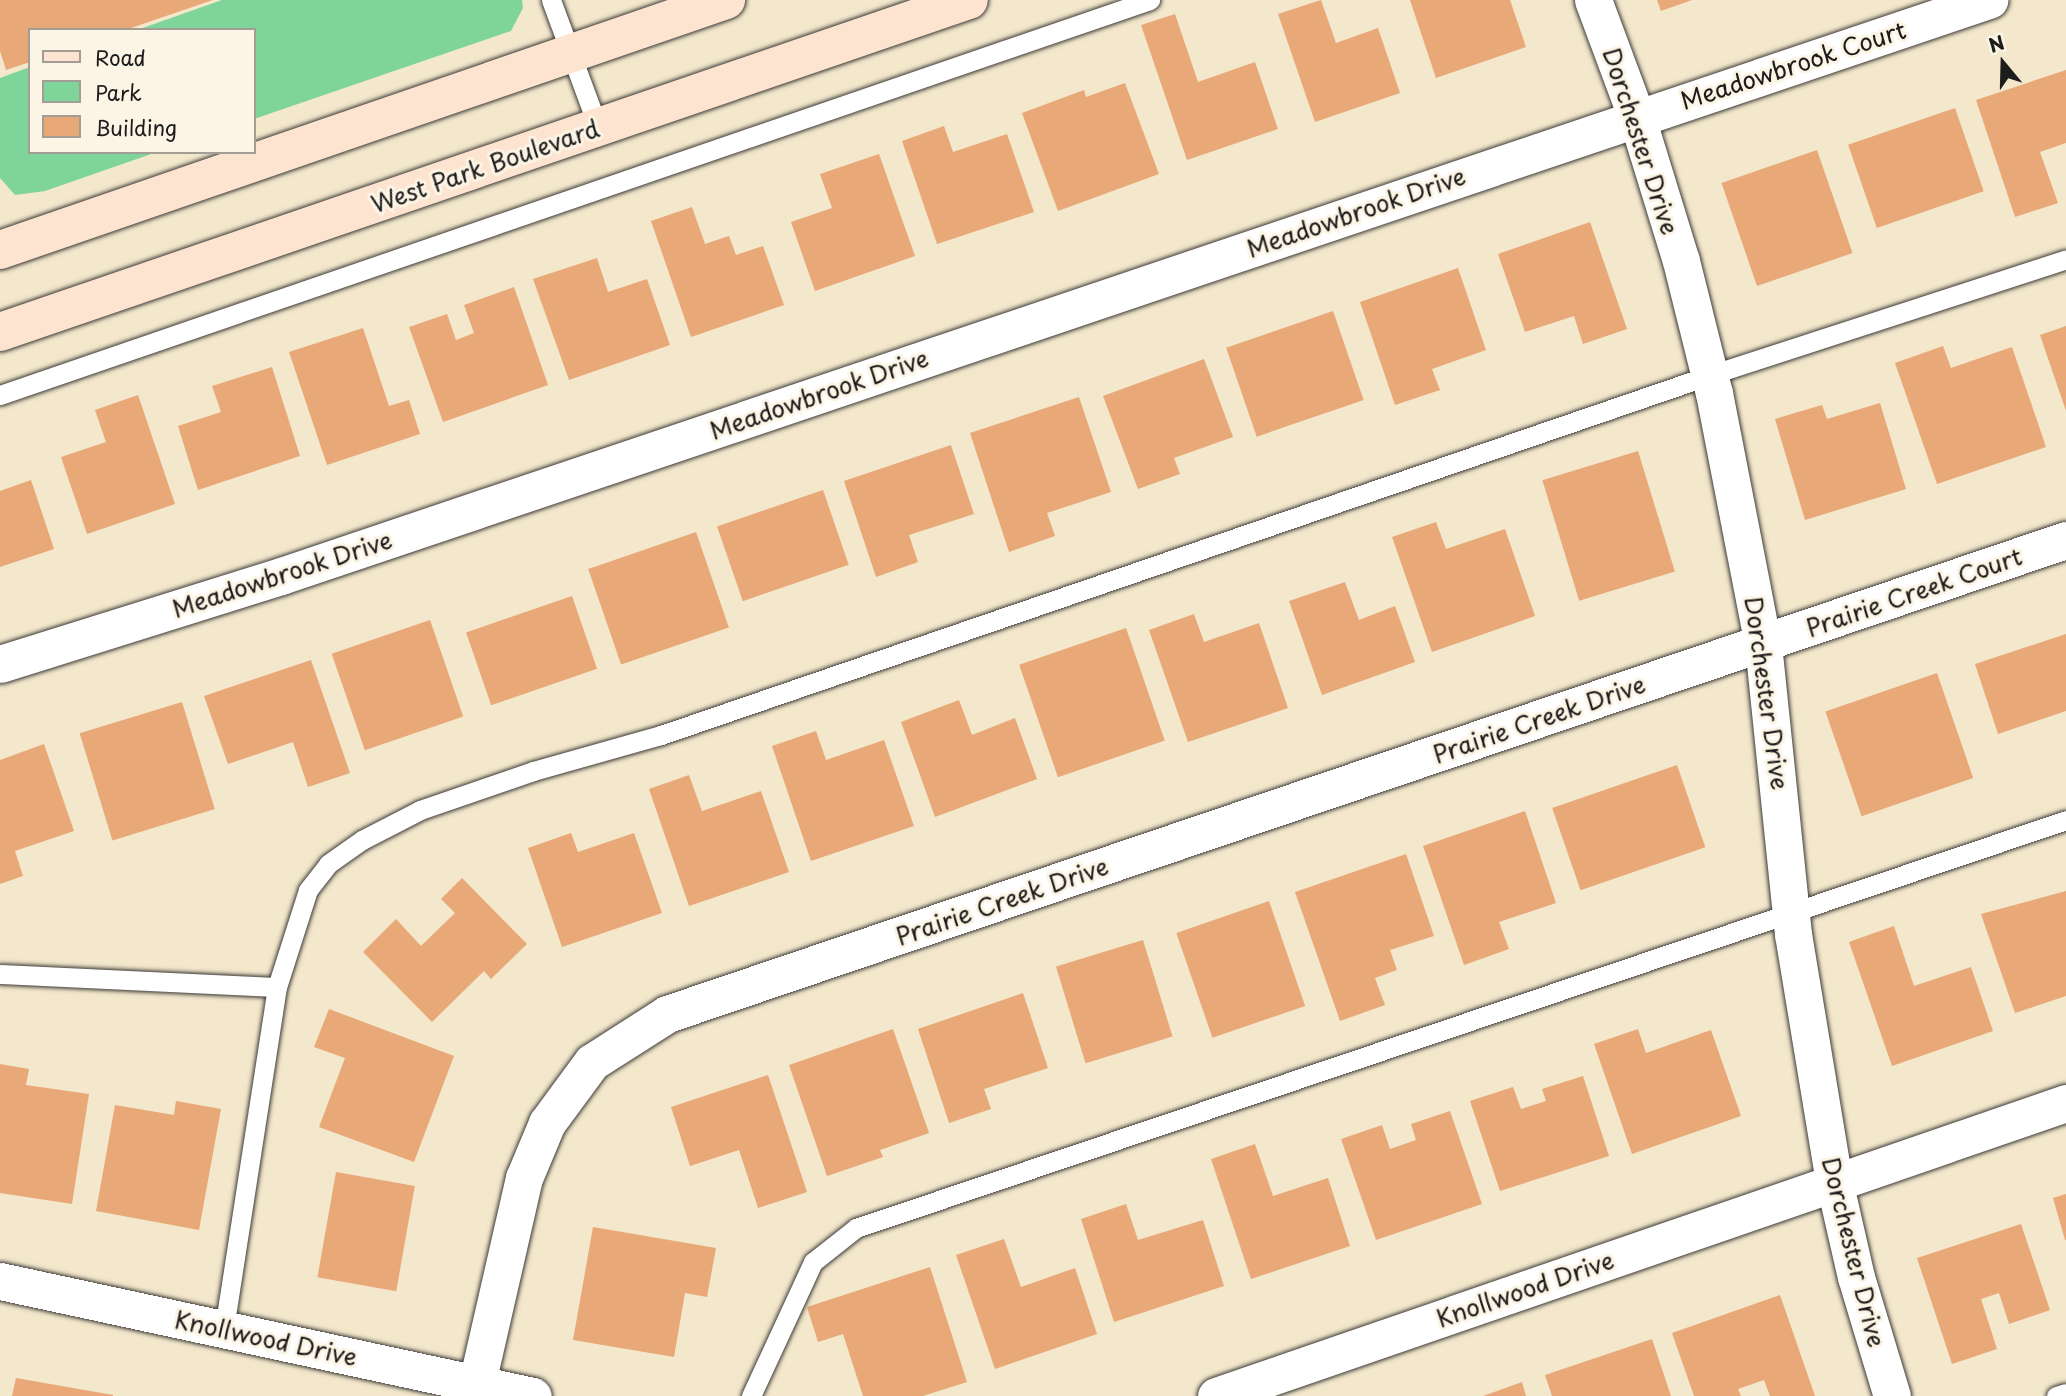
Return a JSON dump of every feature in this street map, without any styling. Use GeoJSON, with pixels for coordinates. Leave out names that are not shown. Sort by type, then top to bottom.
{"type":"FeatureCollection","features":[{"type":"Feature","properties":{"kind":"main road"},"geometry":{"type":"LineString","coordinates":[[0,250],[726,0]]}},
{"type":"Feature","properties":{"kind":"main road","name":"West Park Boulevard"},"geometry":{"type":"LineString","coordinates":[[0,332],[969,0]]}},
{"type":"Feature","properties":{"kind":"street","name":"Dorchester Drive"},"geometry":{"type":"LineString","coordinates":[[1593,0],[1637,117],[1681,261],[1710,375],[1763,644],[1792,912],[1834,1181],[1856,1277],[1892,1396]]}},
{"type":"Feature","properties":{"kind":"street","name":"Meadowbrook Court"},"geometry":{"type":"LineString","coordinates":[[1637,117],[1989,0]]}},
{"type":"Feature","properties":{"kind":"street","name":"Meadowbrook Drive"},"geometry":{"type":"LineString","coordinates":[[0,664],[295,571],[1637,117]]}},
{"type":"Feature","properties":{"kind":"street","name":"Prairie Creek Court"},"geometry":{"type":"LineString","coordinates":[[1763,644],[2066,540]]}},
{"type":"Feature","properties":{"kind":"street","name":"Prairie Creek Drive"},"geometry":{"type":"LineString","coordinates":[[476,1390],[532,1154],[560,1101],[592,1062],[627,1036],[680,1010],[1763,644]]}},
{"type":"Feature","properties":{"kind":"street","name":"Knollwood Drive"},"geometry":{"type":"LineString","coordinates":[[1216,1396],[2066,1103]]}},
{"type":"Feature","properties":{"kind":"street","name":"Knollwood Drive"},"geometry":{"type":"LineString","coordinates":[[0,1281],[223,1329],[476,1390],[533,1396]]}},
{"type":"Feature","properties":{"kind":"lane"},"geometry":{"type":"LineString","coordinates":[[551,0],[598,127]]}},
{"type":"Feature","properties":{"kind":"lane"},"geometry":{"type":"LineString","coordinates":[[0,395],[1150,0]]}},
{"type":"Feature","properties":{"kind":"lane"},"geometry":{"type":"LineString","coordinates":[[223,1329],[277,987],[308,890],[328,864],[362,840],[420,810],[661,735],[1710,375],[2066,259]]}},
{"type":"Feature","properties":{"kind":"lane"},"geometry":{"type":"LineString","coordinates":[[751,1396],[813,1262],[856,1228],[2066,820]]}},
{"type":"Feature","properties":{"kind":"lane"},"geometry":{"type":"LineString","coordinates":[[0,974],[277,987]]}},
{"type":"Feature","properties":{"kind":"lane"},"geometry":{"type":"LineString","coordinates":[[2056,1396],[2066,1393]]}},
{"type":"Feature","properties":{"kind":"green space"},"geometry":{"type":"Polygon","coordinates":[[[222,0],[522,0],[523,8],[511,31],[256,118],[256,28],[143,28],[222,0]]]}},
{"type":"Feature","properties":{"kind":"green space"},"geometry":{"type":"Polygon","coordinates":[[[28,68],[28,154],[151,154],[45,191],[15,195],[0,178],[0,78],[28,68]]]}},
{"type":"Feature","properties":{"kind":"building"},"geometry":{"type":"Polygon","coordinates":[[[0,0],[213,0],[131,28],[28,28],[28,63],[6,70],[0,51],[0,0]]]}},
{"type":"Feature","properties":{"kind":"building"},"geometry":{"type":"Polygon","coordinates":[[[1321,0],[1336,43],[1378,28],[1400,93],[1315,122],[1278,14],[1321,0]]]}},
{"type":"Feature","properties":{"kind":"building"},"geometry":{"type":"Polygon","coordinates":[[[1410,0],[1510,0],[1526,47],[1436,78],[1410,0]]]}},
{"type":"Feature","properties":{"kind":"building"},"geometry":{"type":"Polygon","coordinates":[[[1657,0],[1692,0],[1661,11],[1657,0]]]}},
{"type":"Feature","properties":{"kind":"building"},"geometry":{"type":"Polygon","coordinates":[[[1175,14],[1198,82],[1255,62],[1278,129],[1187,160],[1141,25],[1175,14]]]}},
{"type":"Feature","properties":{"kind":"building"},"geometry":{"type":"Polygon","coordinates":[[[2066,70],[2066,143],[2040,152],[2058,203],[2015,217],[1976,100],[2066,70]]]}},
{"type":"Feature","properties":{"kind":"building"},"geometry":{"type":"Polygon","coordinates":[[[1125,83],[1159,174],[1058,211],[1022,113],[1084,90],[1086,97],[1125,83]]]}},
{"type":"Feature","properties":{"kind":"building"},"geometry":{"type":"Polygon","coordinates":[[[1955,108],[1984,191],[1877,228],[1848,145],[1955,108]]]}},
{"type":"Feature","properties":{"kind":"building"},"geometry":{"type":"Polygon","coordinates":[[[944,126],[953,152],[1007,134],[1034,212],[937,244],[902,141],[944,126]]]}},
{"type":"Feature","properties":{"kind":"building"},"geometry":{"type":"Polygon","coordinates":[[[1817,150],[1852,253],[1757,286],[1722,183],[1817,150]]]}},
{"type":"Feature","properties":{"kind":"building"},"geometry":{"type":"Polygon","coordinates":[[[879,154],[915,256],[815,291],[791,222],[832,208],[820,174],[879,154]]]}},
{"type":"Feature","properties":{"kind":"building"},"geometry":{"type":"Polygon","coordinates":[[[692,207],[705,244],[729,236],[736,255],[763,246],[784,305],[691,337],[651,221],[692,207]]]}},
{"type":"Feature","properties":{"kind":"building"},"geometry":{"type":"Polygon","coordinates":[[[1590,222],[1627,329],[1583,344],[1574,316],[1525,332],[1498,254],[1590,222]]]}},
{"type":"Feature","properties":{"kind":"building"},"geometry":{"type":"Polygon","coordinates":[[[597,258],[608,292],[647,279],[670,345],[569,380],[533,279],[597,258]]]}},
{"type":"Feature","properties":{"kind":"building"},"geometry":{"type":"Polygon","coordinates":[[[1458,268],[1486,350],[1432,369],[1440,390],[1395,405],[1360,302],[1458,268]]]}},
{"type":"Feature","properties":{"kind":"building"},"geometry":{"type":"Polygon","coordinates":[[[514,287],[548,385],[443,422],[409,327],[447,314],[456,340],[474,333],[464,305],[514,287]]]}},
{"type":"Feature","properties":{"kind":"building"},"geometry":{"type":"Polygon","coordinates":[[[1333,311],[1364,400],[1257,437],[1226,348],[1333,311]]]}},
{"type":"Feature","properties":{"kind":"building"},"geometry":{"type":"Polygon","coordinates":[[[2066,326],[2066,411],[2040,335],[2066,326]]]}},
{"type":"Feature","properties":{"kind":"building"},"geometry":{"type":"Polygon","coordinates":[[[363,328],[389,406],[409,400],[420,434],[327,465],[289,352],[363,328]]]}},
{"type":"Feature","properties":{"kind":"building"},"geometry":{"type":"Polygon","coordinates":[[[1943,346],[1951,368],[2012,347],[2046,447],[1937,484],[1895,363],[1943,346]]]}},
{"type":"Feature","properties":{"kind":"building"},"geometry":{"type":"Polygon","coordinates":[[[1204,359],[1233,437],[1174,458],[1180,474],[1138,489],[1103,396],[1204,359]]]}},
{"type":"Feature","properties":{"kind":"building"},"geometry":{"type":"Polygon","coordinates":[[[272,367],[300,456],[198,490],[178,426],[221,412],[212,386],[272,367]]]}},
{"type":"Feature","properties":{"kind":"building"},"geometry":{"type":"Polygon","coordinates":[[[138,395],[175,504],[87,534],[61,457],[106,442],[95,410],[138,395]]]}},
{"type":"Feature","properties":{"kind":"building"},"geometry":{"type":"Polygon","coordinates":[[[1079,397],[1111,492],[1047,513],[1055,536],[1009,552],[970,433],[1079,397]]]}},
{"type":"Feature","properties":{"kind":"building"},"geometry":{"type":"Polygon","coordinates":[[[1880,403],[1906,489],[1805,520],[1775,419],[1822,405],[1827,419],[1880,403]]]}},
{"type":"Feature","properties":{"kind":"building"},"geometry":{"type":"Polygon","coordinates":[[[951,445],[974,514],[909,535],[918,562],[876,577],[844,481],[951,445]]]}},
{"type":"Feature","properties":{"kind":"building"},"geometry":{"type":"Polygon","coordinates":[[[1638,451],[1675,571],[1579,601],[1542,480],[1638,451]]]}},
{"type":"Feature","properties":{"kind":"building"},"geometry":{"type":"Polygon","coordinates":[[[31,480],[54,549],[0,567],[0,491],[31,480]]]}},
{"type":"Feature","properties":{"kind":"building"},"geometry":{"type":"Polygon","coordinates":[[[823,490],[849,565],[743,601],[717,526],[823,490]]]}},
{"type":"Feature","properties":{"kind":"building"},"geometry":{"type":"Polygon","coordinates":[[[1436,522],[1446,549],[1505,529],[1535,616],[1432,652],[1392,537],[1436,522]]]}},
{"type":"Feature","properties":{"kind":"building"},"geometry":{"type":"Polygon","coordinates":[[[696,532],[729,627],[621,665],[588,569],[696,532]]]}},
{"type":"Feature","properties":{"kind":"building"},"geometry":{"type":"Polygon","coordinates":[[[1345,582],[1359,620],[1395,606],[1415,662],[1322,695],[1289,601],[1345,582]]]}},
{"type":"Feature","properties":{"kind":"building"},"geometry":{"type":"Polygon","coordinates":[[[572,596],[597,669],[491,705],[466,632],[572,596]]]}},
{"type":"Feature","properties":{"kind":"building"},"geometry":{"type":"Polygon","coordinates":[[[1194,614],[1204,642],[1259,623],[1288,708],[1188,742],[1149,630],[1194,614]]]}},
{"type":"Feature","properties":{"kind":"building"},"geometry":{"type":"Polygon","coordinates":[[[430,620],[463,716],[365,750],[332,654],[430,620]]]}},
{"type":"Feature","properties":{"kind":"building"},"geometry":{"type":"Polygon","coordinates":[[[1126,628],[1165,741],[1058,777],[1019,665],[1126,628]]]}},
{"type":"Feature","properties":{"kind":"building"},"geometry":{"type":"Polygon","coordinates":[[[2066,634],[2066,711],[1998,734],[1975,664],[2066,634]]]}},
{"type":"Feature","properties":{"kind":"building"},"geometry":{"type":"Polygon","coordinates":[[[311,660],[350,773],[308,787],[293,742],[228,764],[204,696],[311,660]]]}},
{"type":"Feature","properties":{"kind":"building"},"geometry":{"type":"Polygon","coordinates":[[[1937,673],[1973,778],[1862,816],[1825,711],[1937,673]]]}},
{"type":"Feature","properties":{"kind":"building"},"geometry":{"type":"Polygon","coordinates":[[[959,700],[972,735],[1015,718],[1037,779],[935,817],[901,722],[959,700]]]}},
{"type":"Feature","properties":{"kind":"building"},"geometry":{"type":"Polygon","coordinates":[[[182,702],[215,809],[112,840],[80,733],[182,702]]]}},
{"type":"Feature","properties":{"kind":"building"},"geometry":{"type":"Polygon","coordinates":[[[816,731],[826,760],[884,740],[914,826],[811,861],[772,746],[816,731]]]}},
{"type":"Feature","properties":{"kind":"building"},"geometry":{"type":"Polygon","coordinates":[[[44,744],[74,831],[15,851],[23,876],[0,884],[0,760],[44,744]]]}},
{"type":"Feature","properties":{"kind":"building"},"geometry":{"type":"Polygon","coordinates":[[[1677,765],[1705,847],[1581,890],[1552,808],[1677,765]]]}},
{"type":"Feature","properties":{"kind":"building"},"geometry":{"type":"Polygon","coordinates":[[[689,775],[702,811],[761,791],[789,872],[689,906],[649,789],[689,775]]]}},
{"type":"Feature","properties":{"kind":"building"},"geometry":{"type":"Polygon","coordinates":[[[1525,811],[1556,903],[1499,922],[1509,949],[1464,965],[1423,846],[1525,811]]]}},
{"type":"Feature","properties":{"kind":"building"},"geometry":{"type":"Polygon","coordinates":[[[571,833],[578,852],[634,833],[662,913],[562,947],[528,848],[571,833]]]}},
{"type":"Feature","properties":{"kind":"building"},"geometry":{"type":"Polygon","coordinates":[[[1406,854],[1434,936],[1390,950],[1397,970],[1375,978],[1385,1005],[1340,1021],[1295,892],[1406,854]]]}},
{"type":"Feature","properties":{"kind":"building"},"geometry":{"type":"Polygon","coordinates":[[[462,878],[527,944],[491,979],[484,971],[432,1022],[363,952],[396,919],[421,946],[455,913],[441,899],[462,878]]]}},
{"type":"Feature","properties":{"kind":"building"},"geometry":{"type":"Polygon","coordinates":[[[2066,891],[2066,996],[2015,1013],[1981,914],[2066,891]]]}},
{"type":"Feature","properties":{"kind":"building"},"geometry":{"type":"Polygon","coordinates":[[[1269,901],[1305,1006],[1212,1038],[1176,933],[1269,901]]]}},
{"type":"Feature","properties":{"kind":"building"},"geometry":{"type":"Polygon","coordinates":[[[1894,926],[1914,986],[1971,967],[1993,1031],[1892,1066],[1849,942],[1894,926]]]}},
{"type":"Feature","properties":{"kind":"building"},"geometry":{"type":"Polygon","coordinates":[[[1143,940],[1173,1037],[1086,1063],[1056,967],[1143,940]]]}},
{"type":"Feature","properties":{"kind":"building"},"geometry":{"type":"Polygon","coordinates":[[[1023,993],[1048,1068],[984,1089],[991,1109],[949,1123],[918,1029],[1023,993]]]}},
{"type":"Feature","properties":{"kind":"building"},"geometry":{"type":"Polygon","coordinates":[[[329,1009],[454,1056],[414,1162],[319,1127],[345,1058],[314,1047],[329,1009]]]}},
{"type":"Feature","properties":{"kind":"building"},"geometry":{"type":"Polygon","coordinates":[[[893,1029],[929,1133],[880,1150],[883,1157],[827,1176],[789,1065],[893,1029]]]}},
{"type":"Feature","properties":{"kind":"building"},"geometry":{"type":"Polygon","coordinates":[[[1638,1029],[1646,1053],[1711,1030],[1741,1116],[1632,1154],[1594,1044],[1638,1029]]]}},
{"type":"Feature","properties":{"kind":"building"},"geometry":{"type":"Polygon","coordinates":[[[0,1064],[29,1069],[26,1085],[89,1094],[72,1204],[0,1193],[0,1064]]]}},
{"type":"Feature","properties":{"kind":"building"},"geometry":{"type":"Polygon","coordinates":[[[768,1075],[807,1192],[758,1208],[739,1150],[690,1166],[671,1107],[768,1075]]]}},
{"type":"Feature","properties":{"kind":"building"},"geometry":{"type":"Polygon","coordinates":[[[1583,1076],[1609,1156],[1500,1191],[1470,1101],[1513,1087],[1521,1109],[1546,1101],[1542,1089],[1583,1076]]]}},
{"type":"Feature","properties":{"kind":"building"},"geometry":{"type":"Polygon","coordinates":[[[176,1101],[221,1109],[199,1230],[96,1211],[115,1105],[174,1115],[176,1101]]]}},
{"type":"Feature","properties":{"kind":"building"},"geometry":{"type":"Polygon","coordinates":[[[1450,1111],[1482,1204],[1376,1240],[1341,1139],[1382,1125],[1390,1149],[1416,1140],[1411,1124],[1450,1111]]]}},
{"type":"Feature","properties":{"kind":"building"},"geometry":{"type":"Polygon","coordinates":[[[1255,1144],[1273,1196],[1328,1178],[1350,1246],[1251,1279],[1211,1159],[1255,1144]]]}},
{"type":"Feature","properties":{"kind":"building"},"geometry":{"type":"Polygon","coordinates":[[[336,1172],[415,1186],[396,1291],[317,1277],[336,1172]]]}},
{"type":"Feature","properties":{"kind":"building"},"geometry":{"type":"Polygon","coordinates":[[[2066,1194],[2066,1240],[2065,1240],[2053,1198],[2066,1194]]]}},
{"type":"Feature","properties":{"kind":"building"},"geometry":{"type":"Polygon","coordinates":[[[1126,1204],[1138,1240],[1203,1220],[1224,1286],[1114,1322],[1081,1219],[1126,1204]]]}},
{"type":"Feature","properties":{"kind":"building"},"geometry":{"type":"Polygon","coordinates":[[[2021,1224],[2050,1310],[2009,1324],[1999,1293],[1981,1299],[1997,1349],[1952,1364],[1917,1258],[2021,1224]]]}},
{"type":"Feature","properties":{"kind":"building"},"geometry":{"type":"Polygon","coordinates":[[[593,1227],[716,1248],[707,1297],[685,1293],[674,1357],[573,1340],[593,1227]]]}},
{"type":"Feature","properties":{"kind":"building"},"geometry":{"type":"Polygon","coordinates":[[[1004,1239],[1021,1287],[1075,1268],[1097,1334],[995,1369],[956,1255],[1004,1239]]]}},
{"type":"Feature","properties":{"kind":"building"},"geometry":{"type":"Polygon","coordinates":[[[930,1267],[967,1382],[923,1396],[863,1396],[843,1334],[818,1342],[807,1307],[930,1267]]]}},
{"type":"Feature","properties":{"kind":"building"},"geometry":{"type":"Polygon","coordinates":[[[1780,1295],[1815,1396],[1770,1396],[1764,1380],[1738,1389],[1741,1396],[1694,1396],[1672,1333],[1780,1295]]]}},
{"type":"Feature","properties":{"kind":"building"},"geometry":{"type":"Polygon","coordinates":[[[1652,1339],[1671,1396],[1552,1396],[1545,1375],[1652,1339]]]}},
{"type":"Feature","properties":{"kind":"building"},"geometry":{"type":"Polygon","coordinates":[[[16,1378],[113,1395],[113,1396],[12,1396],[16,1378]]]}},
{"type":"Feature","properties":{"kind":"building"},"geometry":{"type":"Polygon","coordinates":[[[1522,1382],[1526,1396],[1483,1396],[1522,1382]]]}}]}
